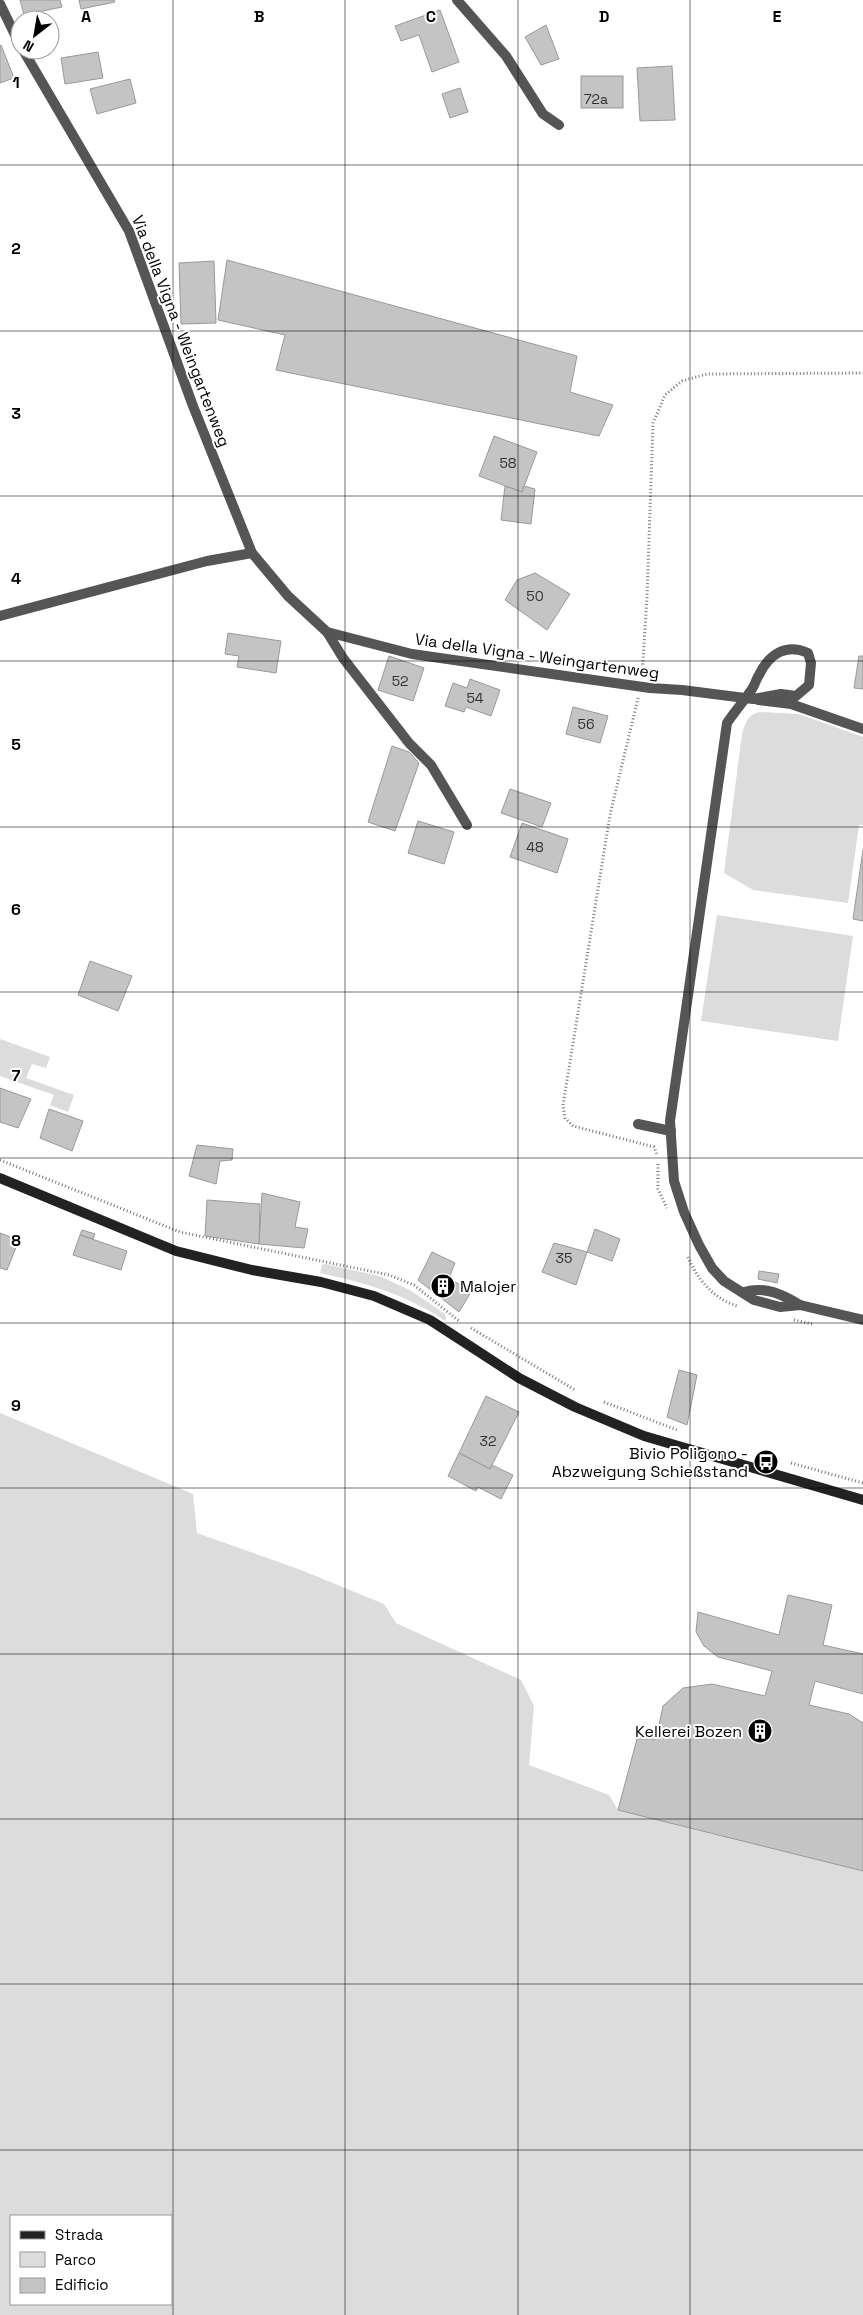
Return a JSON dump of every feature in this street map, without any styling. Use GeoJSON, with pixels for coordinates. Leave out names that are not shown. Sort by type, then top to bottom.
{"type":"FeatureCollection","features":[{"type":"Feature","properties":{"kind":"main road"},"geometry":{"type":"LineString","coordinates":[[0,1178],[176,1250],[252,1270],[321,1282],[374,1296],[430,1320],[519,1378],[592,1414],[644,1436],[863,1500]]}},
{"type":"Feature","properties":{"kind":"street"},"geometry":{"type":"LineString","coordinates":[[458,0],[506,56],[543,114],[559,125]]}},
{"type":"Feature","properties":{"kind":"street"},"geometry":{"type":"LineString","coordinates":[[0,4],[10,24]]}},
{"type":"Feature","properties":{"kind":"street","name":"Via della Vigna - Weingartenweg"},"geometry":{"type":"LineString","coordinates":[[29,60],[129,231],[193,406],[252,553],[288,596],[327,632],[343,658],[409,743],[431,765],[467,825]]}},
{"type":"Feature","properties":{"kind":"street"},"geometry":{"type":"LineString","coordinates":[[0,616],[207,561],[252,553]]}},
{"type":"Feature","properties":{"kind":"street","name":"Via della Vigna - Weingartenweg"},"geometry":{"type":"LineString","coordinates":[[327,632],[412,654],[645,688],[682,690],[791,704],[863,730]]}},
{"type":"Feature","properties":{"kind":"street"},"geometry":{"type":"LineString","coordinates":[[749,699],[766,661],[774,654],[787,648],[799,648],[808,653],[811,663],[809,684],[803,692],[796,696],[781,694],[740,702],[727,723],[691,962],[670,1121],[674,1181],[684,1212],[699,1245],[712,1268],[724,1281],[754,1300],[780,1306],[800,1305],[863,1320]]}},
{"type":"Feature","properties":{"kind":"street"},"geometry":{"type":"LineString","coordinates":[[638,1124],[671,1131]]}},
{"type":"Feature","properties":{"kind":"path"},"geometry":{"type":"LineString","coordinates":[[671,1216],[658,1189],[657,1153],[654,1147],[572,1126],[565,1118],[563,1105],[610,815],[645,688],[653,423],[665,395],[682,381],[707,374],[863,373]]}},
{"type":"Feature","properties":{"kind":"path"},"geometry":{"type":"LineString","coordinates":[[685,1249],[705,1285],[726,1303],[745,1309]]}},
{"type":"Feature","properties":{"kind":"path"},"geometry":{"type":"LineString","coordinates":[[791,1320],[818,1325]]}},
{"type":"Feature","properties":{"kind":"green space"},"geometry":{"type":"Polygon","coordinates":[[[760,712],[799,714],[863,737],[863,825],[859,825],[848,903],[753,890],[724,873],[742,734],[750,717],[760,712]]]}},
{"type":"Feature","properties":{"kind":"green space"},"geometry":{"type":"Polygon","coordinates":[[[717,915],[853,936],[838,1041],[701,1021],[717,915]]]}},
{"type":"Feature","properties":{"kind":"green space"},"geometry":{"type":"Polygon","coordinates":[[[0,1039],[50,1057],[46,1068],[32,1064],[26,1078],[74,1095],[68,1112],[50,1105],[54,1095],[0,1076],[0,1039]]]}},
{"type":"Feature","properties":{"kind":"green space"},"geometry":{"type":"Polygon","coordinates":[[[325,1264],[379,1276],[410,1290],[445,1314],[445,1321],[415,1304],[385,1291],[320,1273],[322,1265],[325,1264]]]}},
{"type":"Feature","properties":{"kind":"green space"},"geometry":{"type":"Polygon","coordinates":[[[0,1413],[193,1494],[197,1533],[301,1570],[384,1604],[396,1623],[521,1680],[534,1706],[529,1765],[609,1795],[618,1810],[863,1871],[863,2315],[0,2315],[0,1413]]]}},
{"type":"Feature","properties":{"kind":"building"},"geometry":{"type":"Polygon","coordinates":[[[20,0],[60,0],[62,7],[48,10],[23,10],[20,0]]]}},
{"type":"Feature","properties":{"kind":"building"},"geometry":{"type":"Polygon","coordinates":[[[79,0],[114,0],[115,2],[81,9],[79,0]]]}},
{"type":"Feature","properties":{"kind":"building"},"geometry":{"type":"Polygon","coordinates":[[[440,10],[459,62],[432,72],[419,35],[401,41],[395,26],[440,10]]]}},
{"type":"Feature","properties":{"kind":"building"},"geometry":{"type":"Polygon","coordinates":[[[546,25],[559,59],[541,65],[525,37],[546,25]]]}},
{"type":"Feature","properties":{"kind":"building"},"geometry":{"type":"Polygon","coordinates":[[[0,46],[14,78],[0,83],[0,46]]]}},
{"type":"Feature","properties":{"kind":"building"},"geometry":{"type":"Polygon","coordinates":[[[98,52],[103,78],[65,84],[61,58],[98,52]]]}},
{"type":"Feature","properties":{"kind":"building"},"geometry":{"type":"Polygon","coordinates":[[[672,66],[675,120],[640,121],[637,68],[672,66]]]}},
{"type":"Feature","properties":{"kind":"building"},"geometry":{"type":"Polygon","coordinates":[[[581,76],[623,76],[623,108],[581,108],[581,76]]]}},
{"type":"Feature","properties":{"kind":"building"},"geometry":{"type":"Polygon","coordinates":[[[130,79],[136,103],[97,114],[90,89],[130,79]]]}},
{"type":"Feature","properties":{"kind":"building"},"geometry":{"type":"Polygon","coordinates":[[[460,88],[468,112],[450,118],[442,94],[460,88]]]}},
{"type":"Feature","properties":{"kind":"building"},"geometry":{"type":"Polygon","coordinates":[[[227,260],[577,356],[570,392],[613,405],[599,436],[276,370],[285,335],[218,320],[227,260]]]}},
{"type":"Feature","properties":{"kind":"building"},"geometry":{"type":"Polygon","coordinates":[[[214,261],[216,323],[181,324],[179,263],[214,261]]]}},
{"type":"Feature","properties":{"kind":"building"},"geometry":{"type":"Polygon","coordinates":[[[494,436],[537,452],[522,492],[479,476],[494,436]]]}},
{"type":"Feature","properties":{"kind":"building"},"geometry":{"type":"Polygon","coordinates":[[[505,486],[522,492],[524,486],[535,489],[531,524],[501,520],[505,486]]]}},
{"type":"Feature","properties":{"kind":"building"},"geometry":{"type":"Polygon","coordinates":[[[535,573],[570,594],[547,630],[505,600],[517,580],[535,573]]]}},
{"type":"Feature","properties":{"kind":"building"},"geometry":{"type":"Polygon","coordinates":[[[228,633],[281,641],[276,673],[237,667],[239,656],[225,654],[228,633]]]}},
{"type":"Feature","properties":{"kind":"building"},"geometry":{"type":"Polygon","coordinates":[[[389,656],[424,668],[413,701],[378,690],[389,656]]]}},
{"type":"Feature","properties":{"kind":"building"},"geometry":{"type":"Polygon","coordinates":[[[859,656],[863,656],[863,689],[854,688],[859,656]]]}},
{"type":"Feature","properties":{"kind":"building"},"geometry":{"type":"Polygon","coordinates":[[[470,679],[500,690],[491,716],[466,707],[464,712],[445,706],[453,683],[467,688],[470,679]]]}},
{"type":"Feature","properties":{"kind":"building"},"geometry":{"type":"Polygon","coordinates":[[[573,707],[608,716],[600,743],[566,734],[573,707]]]}},
{"type":"Feature","properties":{"kind":"building"},"geometry":{"type":"Polygon","coordinates":[[[392,746],[409,752],[419,763],[395,831],[368,822],[392,746]]]}},
{"type":"Feature","properties":{"kind":"building"},"geometry":{"type":"Polygon","coordinates":[[[510,789],[551,803],[542,827],[501,813],[510,789]]]}},
{"type":"Feature","properties":{"kind":"building"},"geometry":{"type":"Polygon","coordinates":[[[418,821],[454,832],[444,864],[408,853],[418,821]]]}},
{"type":"Feature","properties":{"kind":"building"},"geometry":{"type":"Polygon","coordinates":[[[522,823],[568,839],[557,873],[510,857],[522,823]]]}},
{"type":"Feature","properties":{"kind":"building"},"geometry":{"type":"Polygon","coordinates":[[[863,850],[863,921],[853,919],[863,850]]]}},
{"type":"Feature","properties":{"kind":"building"},"geometry":{"type":"Polygon","coordinates":[[[90,961],[132,976],[118,1011],[78,995],[90,961]]]}},
{"type":"Feature","properties":{"kind":"building"},"geometry":{"type":"Polygon","coordinates":[[[0,1088],[31,1099],[18,1128],[0,1122],[0,1088]]]}},
{"type":"Feature","properties":{"kind":"building"},"geometry":{"type":"Polygon","coordinates":[[[49,1109],[83,1121],[72,1151],[40,1138],[49,1109]]]}},
{"type":"Feature","properties":{"kind":"building"},"geometry":{"type":"Polygon","coordinates":[[[197,1145],[233,1149],[232,1160],[220,1161],[216,1184],[189,1176],[197,1145]]]}},
{"type":"Feature","properties":{"kind":"building"},"geometry":{"type":"Polygon","coordinates":[[[262,1193],[300,1202],[295,1227],[308,1229],[304,1248],[259,1244],[262,1193]]]}},
{"type":"Feature","properties":{"kind":"building"},"geometry":{"type":"Polygon","coordinates":[[[207,1200],[260,1204],[259,1244],[205,1236],[207,1200]]]}},
{"type":"Feature","properties":{"kind":"building"},"geometry":{"type":"Polygon","coordinates":[[[595,1229],[620,1239],[612,1261],[587,1252],[595,1229]]]}},
{"type":"Feature","properties":{"kind":"building"},"geometry":{"type":"Polygon","coordinates":[[[82,1230],[95,1234],[93,1239],[80,1235],[82,1230]]]}},
{"type":"Feature","properties":{"kind":"building"},"geometry":{"type":"Polygon","coordinates":[[[0,1233],[19,1240],[7,1270],[0,1268],[0,1233]]]}},
{"type":"Feature","properties":{"kind":"building"},"geometry":{"type":"Polygon","coordinates":[[[80,1235],[127,1251],[121,1270],[73,1255],[80,1235]]]}},
{"type":"Feature","properties":{"kind":"building"},"geometry":{"type":"Polygon","coordinates":[[[554,1243],[587,1252],[576,1285],[542,1272],[554,1243]]]}},
{"type":"Feature","properties":{"kind":"building","name":"Malojer"},"geometry":{"type":"Polygon","coordinates":[[[432,1252],[455,1263],[449,1278],[471,1292],[459,1312],[418,1280],[432,1252]]]}},
{"type":"Feature","properties":{"kind":"building"},"geometry":{"type":"Polygon","coordinates":[[[759,1271],[779,1274],[777,1283],[758,1279],[759,1271]]]}},
{"type":"Feature","properties":{"kind":"building"},"geometry":{"type":"Polygon","coordinates":[[[679,1370],[697,1375],[687,1425],[667,1417],[679,1370]]]}},
{"type":"Feature","properties":{"kind":"building"},"geometry":{"type":"Polygon","coordinates":[[[486,1396],[519,1412],[490,1469],[459,1453],[486,1396]]]}},
{"type":"Feature","properties":{"kind":"building"},"geometry":{"type":"Polygon","coordinates":[[[459,1453],[490,1469],[492,1465],[513,1475],[501,1499],[478,1487],[476,1491],[448,1476],[459,1453]]]}},
{"type":"Feature","properties":{"kind":"building","name":"Kellerei Bozen"},"geometry":{"type":"Polygon","coordinates":[[[788,1595],[832,1605],[823,1645],[863,1654],[863,1694],[815,1681],[809,1705],[849,1714],[863,1723],[863,1871],[618,1810],[637,1739],[656,1739],[663,1706],[683,1688],[712,1684],[765,1696],[772,1671],[718,1657],[704,1646],[696,1632],[698,1612],[779,1635],[788,1595]]]}},
{"type":"Feature","properties":{"kind":"place","name":"Malojer"},"geometry":{"type":"Point","coordinates":[443,1286]}},
{"type":"Feature","properties":{"kind":"place","name":"Bivio Poligono - Abzweigung Schießstand"},"geometry":{"type":"Point","coordinates":[766,1462]}},
{"type":"Feature","properties":{"kind":"place","name":"Kellerei Bozen"},"geometry":{"type":"Point","coordinates":[760,1731]}}]}
